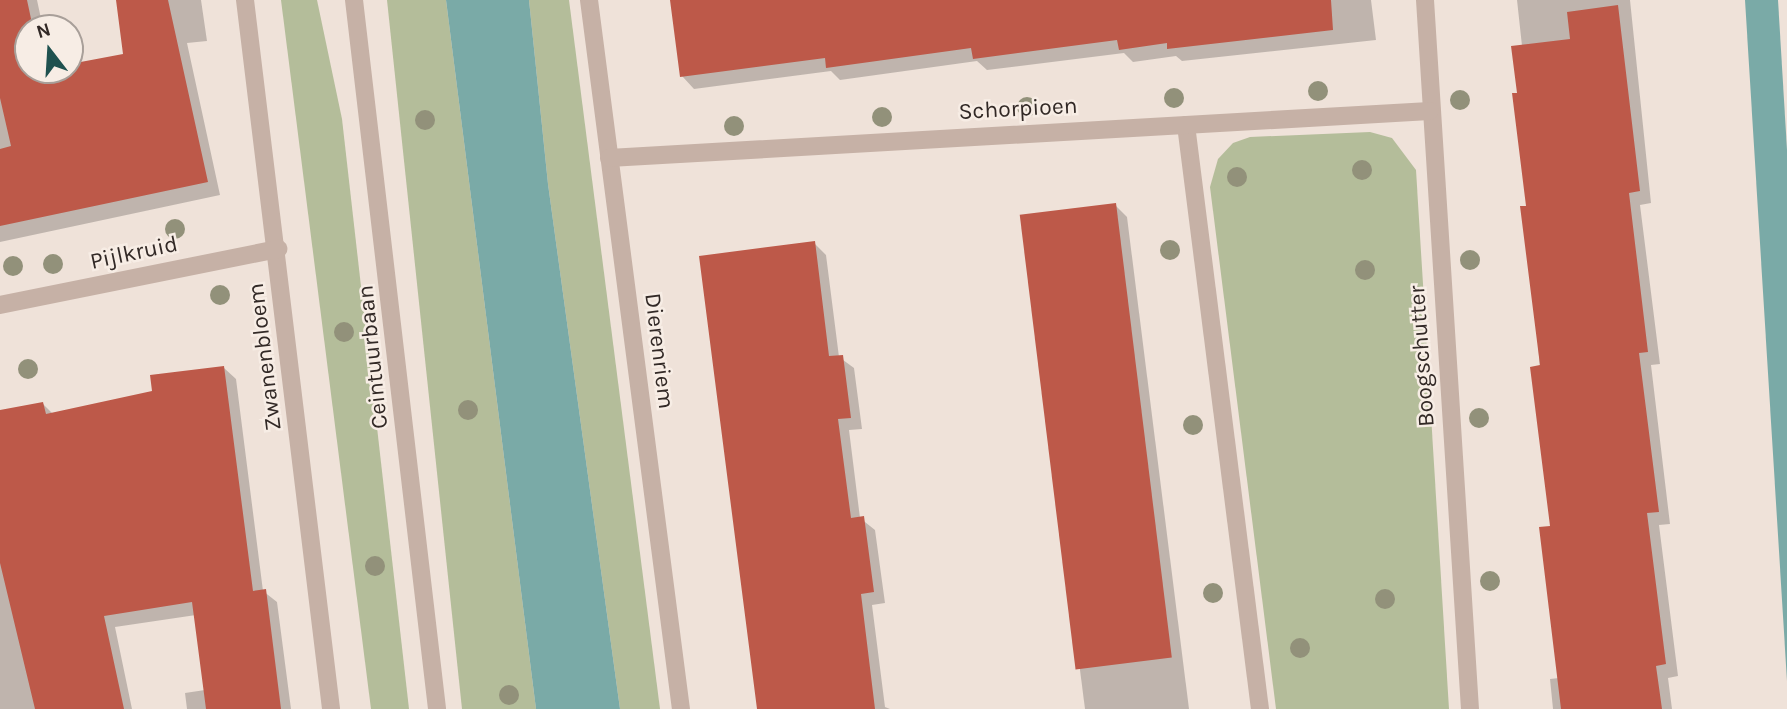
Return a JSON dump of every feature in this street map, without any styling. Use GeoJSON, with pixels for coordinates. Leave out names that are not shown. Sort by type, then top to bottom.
{"type":"FeatureCollection","features":[{"type":"Feature","properties":{"kind":"street","name":"Zwanenbloem"},"geometry":{"type":"LineString","coordinates":[[245,0],[278,249],[331,709]]}},
{"type":"Feature","properties":{"kind":"street","name":"Ceintuurbaan"},"geometry":{"type":"LineString","coordinates":[[354,0],[437,709]]}},
{"type":"Feature","properties":{"kind":"street","name":"Dierenriem"},"geometry":{"type":"LineString","coordinates":[[589,0],[681,709]]}},
{"type":"Feature","properties":{"kind":"street","name":"Boogschutter"},"geometry":{"type":"LineString","coordinates":[[1425,0],[1470,709]]}},
{"type":"Feature","properties":{"kind":"street","name":"Schorpioen"},"geometry":{"type":"LineString","coordinates":[[609,158],[1430,111]]}},
{"type":"Feature","properties":{"kind":"street"},"geometry":{"type":"LineString","coordinates":[[1186,125],[1260,709]]}},
{"type":"Feature","properties":{"kind":"street","name":"Pijlkruid"},"geometry":{"type":"LineString","coordinates":[[0,305],[278,249]]}},
{"type":"Feature","properties":{"kind":"green space"},"geometry":{"type":"Polygon","coordinates":[[[281,0],[317,0],[342,119],[409,709],[371,709],[281,0]]]}},
{"type":"Feature","properties":{"kind":"green space"},"geometry":{"type":"Polygon","coordinates":[[[387,0],[446,0],[536,709],[462,709],[387,0]]]}},
{"type":"Feature","properties":{"kind":"green space"},"geometry":{"type":"Polygon","coordinates":[[[529,0],[569,0],[660,709],[620,709],[548,184],[529,0]]]}},
{"type":"Feature","properties":{"kind":"green space"},"geometry":{"type":"Polygon","coordinates":[[[1370,132],[1392,138],[1416,170],[1449,709],[1276,709],[1210,187],[1218,159],[1233,143],[1250,137],[1370,132]]]}},
{"type":"Feature","properties":{"kind":"water"},"geometry":{"type":"Polygon","coordinates":[[[446,0],[529,0],[548,184],[620,709],[536,709],[446,0]]]}},
{"type":"Feature","properties":{"kind":"water"},"geometry":{"type":"Polygon","coordinates":[[[1745,0],[1778,0],[1787,150],[1787,681],[1745,0]]]}},
{"type":"Feature","properties":{"kind":"building"},"geometry":{"type":"Polygon","coordinates":[[[0,0],[27,0],[30,14],[14,14],[14,84],[84,84],[84,61],[123,54],[116,0],[168,0],[208,182],[0,226],[0,149],[11,146],[0,98],[0,0]]]}},
{"type":"Feature","properties":{"kind":"building"},"geometry":{"type":"Polygon","coordinates":[[[670,0],[1331,0],[1333,30],[1167,49],[1167,43],[1119,50],[1117,40],[973,59],[971,48],[826,68],[825,58],[680,77],[670,0]]]}},
{"type":"Feature","properties":{"kind":"building"},"geometry":{"type":"Polygon","coordinates":[[[1618,5],[1640,191],[1629,193],[1648,352],[1639,353],[1659,512],[1647,513],[1666,664],[1656,666],[1662,709],[1561,709],[1539,527],[1550,526],[1530,367],[1540,365],[1520,206],[1526,206],[1512,93],[1517,93],[1511,46],[1570,39],[1567,12],[1618,5]]]}},
{"type":"Feature","properties":{"kind":"building"},"geometry":{"type":"Polygon","coordinates":[[[1116,203],[1172,658],[1076,669],[1020,215],[1116,203]]]}},
{"type":"Feature","properties":{"kind":"building"},"geometry":{"type":"Polygon","coordinates":[[[815,241],[829,356],[843,355],[851,418],[838,419],[851,518],[864,516],[874,592],[861,594],[875,709],[757,709],[699,256],[815,241]]]}},
{"type":"Feature","properties":{"kind":"building"},"geometry":{"type":"Polygon","coordinates":[[[224,366],[253,591],[266,589],[281,709],[206,709],[192,602],[104,616],[124,709],[35,709],[0,563],[0,410],[43,402],[46,414],[152,391],[150,375],[224,366]]]}}]}
